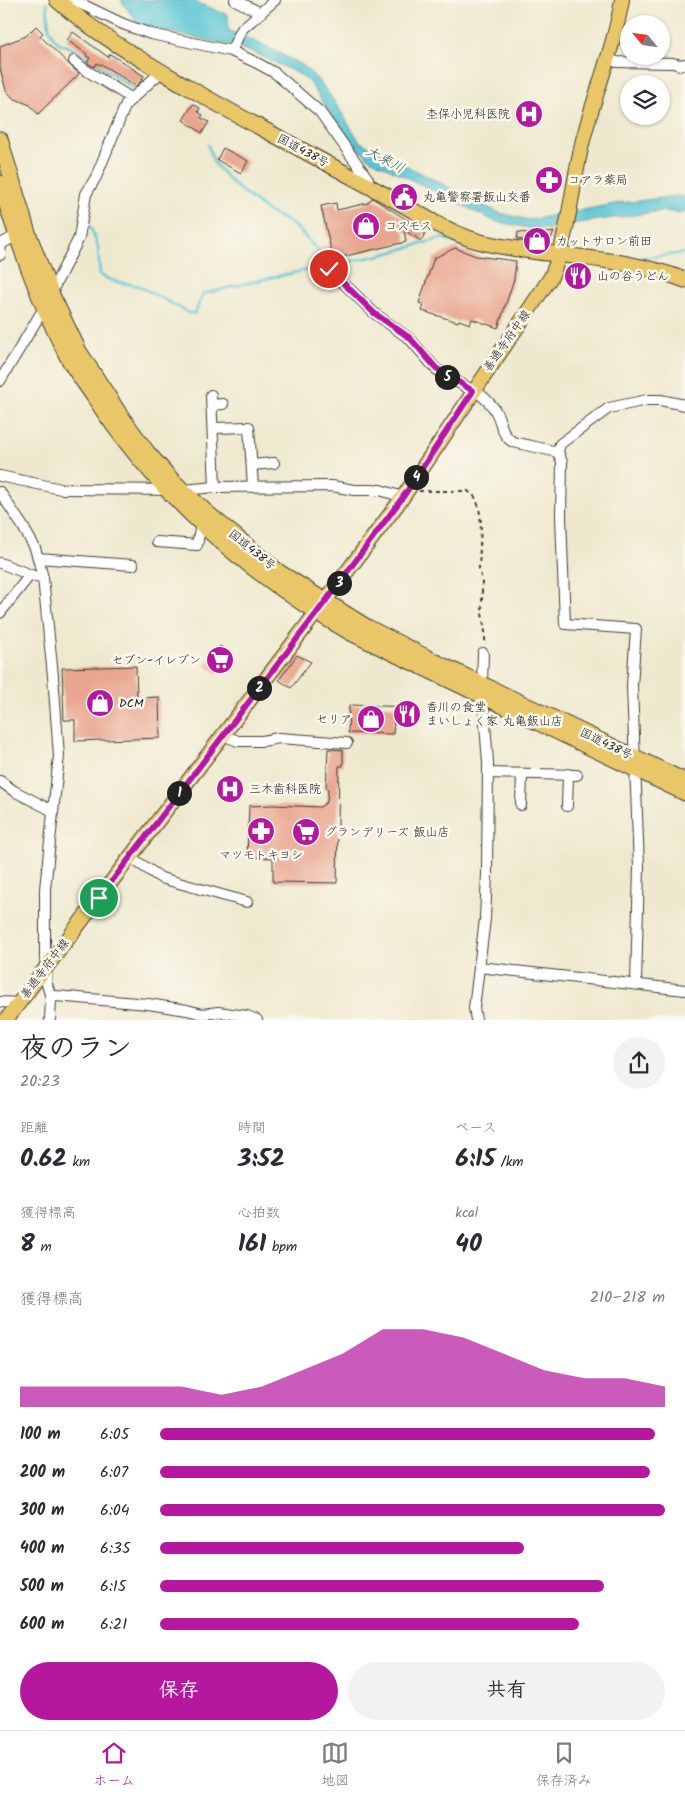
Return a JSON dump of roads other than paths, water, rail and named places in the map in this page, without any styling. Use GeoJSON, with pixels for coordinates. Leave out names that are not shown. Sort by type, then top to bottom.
{"type":"FeatureCollection","features":[{"type":"Feature","properties":{"kind":"highway","name":"国道438号"},"geometry":{"type":"LineString","coordinates":[[57,0],[104,36],[162,72],[245,120],[442,227],[484,243],[624,262],[685,280]]}},
{"type":"Feature","properties":{"kind":"highway","name":"国道438号"},"geometry":{"type":"LineString","coordinates":[[0,139],[21,232],[44,308],[68,357],[111,423],[167,490],[232,552],[272,584],[321,607]]}},
{"type":"Feature","properties":{"kind":"highway","name":"国道438号"},"geometry":{"type":"LineString","coordinates":[[0,183],[21,232],[79,351],[121,416],[148,453],[183,490],[240,541],[321,607],[391,654],[483,691],[635,764],[685,793]]}},
{"type":"Feature","properties":{"kind":"highway","name":"国道438号"},"geometry":{"type":"LineString","coordinates":[[635,764],[685,781]]}},
{"type":"Feature","properties":{"kind":"main road","name":"善通寺府中線"},"geometry":{"type":"LineString","coordinates":[[6,1020],[405,494],[550,277],[565,230],[583,141],[614,38],[622,0]]}},
{"type":"Feature","properties":{"kind":"street"},"geometry":{"type":"LineString","coordinates":[[73,0],[122,24],[150,34],[232,49],[275,73],[320,112],[368,179],[368,186]]}},
{"type":"Feature","properties":{"kind":"street"},"geometry":{"type":"LineString","coordinates":[[235,0],[261,13]]}},
{"type":"Feature","properties":{"kind":"street"},"geometry":{"type":"LineString","coordinates":[[232,49],[242,29],[275,0]]}},
{"type":"Feature","properties":{"kind":"street"},"geometry":{"type":"LineString","coordinates":[[608,59],[616,62],[685,64]]}},
{"type":"Feature","properties":{"kind":"street"},"geometry":{"type":"LineString","coordinates":[[74,60],[84,69],[131,98]]}},
{"type":"Feature","properties":{"kind":"street"},"geometry":{"type":"LineString","coordinates":[[51,293],[79,238],[86,194],[96,177],[126,104],[162,72]]}},
{"type":"Feature","properties":{"kind":"street"},"geometry":{"type":"LineString","coordinates":[[0,255],[1,244],[21,232]]}},
{"type":"Feature","properties":{"kind":"street"},"geometry":{"type":"LineString","coordinates":[[329,269],[374,313],[410,338],[436,368],[473,390],[492,404],[497,412],[506,438],[513,442],[558,452]]}},
{"type":"Feature","properties":{"kind":"street"},"geometry":{"type":"LineString","coordinates":[[0,381],[44,308]]}},
{"type":"Feature","properties":{"kind":"street"},"geometry":{"type":"LineString","coordinates":[[636,984],[638,868],[632,686],[636,630],[565,624],[560,517],[562,462],[558,452],[560,444],[609,408],[647,400],[660,400],[685,405]]}},
{"type":"Feature","properties":{"kind":"street"},"geometry":{"type":"LineString","coordinates":[[215,401],[213,428],[215,487]]}},
{"type":"Feature","properties":{"kind":"street"},"geometry":{"type":"LineString","coordinates":[[213,428],[249,427],[253,487]]}},
{"type":"Feature","properties":{"kind":"street"},"geometry":{"type":"LineString","coordinates":[[252,465],[274,464]]}},
{"type":"Feature","properties":{"kind":"street"},"geometry":{"type":"LineString","coordinates":[[0,476],[61,489],[183,490],[215,487],[332,486],[354,490],[380,490],[405,494]]}},
{"type":"Feature","properties":{"kind":"street"},"geometry":{"type":"LineString","coordinates":[[0,492],[22,525],[38,558],[44,580],[54,684],[59,756],[44,889],[45,969],[51,998],[50,1020]]}},
{"type":"Feature","properties":{"kind":"street"},"geometry":{"type":"LineString","coordinates":[[156,542],[197,545],[201,524]]}},
{"type":"Feature","properties":{"kind":"street"},"geometry":{"type":"LineString","coordinates":[[38,558],[134,565]]}},
{"type":"Feature","properties":{"kind":"street"},"geometry":{"type":"LineString","coordinates":[[0,563],[44,580]]}},
{"type":"Feature","properties":{"kind":"street"},"geometry":{"type":"LineString","coordinates":[[0,613],[30,575]]}},
{"type":"Feature","properties":{"kind":"street"},"geometry":{"type":"LineString","coordinates":[[476,1020],[474,1008],[485,920],[488,773],[488,738],[483,691],[483,652]]}},
{"type":"Feature","properties":{"kind":"street"},"geometry":{"type":"LineString","coordinates":[[223,735],[238,741],[262,741],[279,738],[347,743]]}},
{"type":"Feature","properties":{"kind":"street"},"geometry":{"type":"LineString","coordinates":[[488,773],[572,775],[567,806]]}},
{"type":"Feature","properties":{"kind":"street"},"geometry":{"type":"LineString","coordinates":[[521,805],[522,774]]}},
{"type":"Feature","properties":{"kind":"street"},"geometry":{"type":"LineString","coordinates":[[0,781],[14,791],[53,811]]}},
{"type":"Feature","properties":{"kind":"street"},"geometry":{"type":"LineString","coordinates":[[130,857],[161,878],[246,903]]}},
{"type":"Feature","properties":{"kind":"street"},"geometry":{"type":"LineString","coordinates":[[479,967],[685,990]]}},
{"type":"Feature","properties":{"kind":"street"},"geometry":{"type":"LineString","coordinates":[[51,998],[56,996],[148,1004],[187,1010],[202,1017],[218,1012],[247,1016],[257,1020]]}},
{"type":"Feature","properties":{"kind":"street"},"geometry":{"type":"LineString","coordinates":[[0,1002],[20,1002]]}},
{"type":"Feature","properties":{"kind":"water","name":"大束川"},"geometry":{"type":"Polygon","coordinates":[[[121,0],[190,0],[228,15],[228,30],[270,48],[305,67],[319,81],[334,101],[360,142],[499,213],[529,220],[620,203],[680,196],[685,197],[685,213],[662,211],[557,226],[550,229],[529,228],[494,221],[370,159],[346,137],[310,83],[299,74],[253,52],[203,39],[156,30],[138,24],[121,0]]]}},
{"type":"Feature","properties":{"kind":"waterway"},"geometry":{"type":"LineString","coordinates":[[47,3],[49,28],[59,43],[75,50],[137,90]]}},
{"type":"Feature","properties":{"kind":"waterway"},"geometry":{"type":"LineString","coordinates":[[208,145],[214,163],[234,185],[267,211],[289,222],[298,229],[331,265]]}},
{"type":"Feature","properties":{"kind":"waterway"},"geometry":{"type":"LineString","coordinates":[[86,220],[98,247],[100,275],[113,281],[139,286],[189,313],[195,313],[203,294],[269,278],[381,255],[443,238],[471,249],[496,253]]}},
{"type":"Feature","properties":{"kind":"waterway"},"geometry":{"type":"LineString","coordinates":[[642,258],[685,253]]}},
{"type":"Feature","properties":{"kind":"place","name":"杢保小児科医院"},"geometry":{"type":"Point","coordinates":[529,114]}},
{"type":"Feature","properties":{"kind":"place","name":"コアラ薬局"},"geometry":{"type":"Point","coordinates":[549,180]}},
{"type":"Feature","properties":{"kind":"place","name":"丸亀警察署飯山交番"},"geometry":{"type":"Point","coordinates":[404,197]}},
{"type":"Feature","properties":{"kind":"place","name":"コスモス"},"geometry":{"type":"Point","coordinates":[366,226]}},
{"type":"Feature","properties":{"kind":"place","name":"カットサロン前田"},"geometry":{"type":"Point","coordinates":[537,241]}},
{"type":"Feature","properties":{"kind":"place","name":"山の谷うどん"},"geometry":{"type":"Point","coordinates":[578,276]}},
{"type":"Feature","properties":{"kind":"place","name":"セブン-イレブン"},"geometry":{"type":"Point","coordinates":[220,660]}},
{"type":"Feature","properties":{"kind":"place","name":"DCM"},"geometry":{"type":"Point","coordinates":[100,703]}},
{"type":"Feature","properties":{"kind":"place","name":"香川の食堂 まいしょく家 丸亀飯山店"},"geometry":{"type":"Point","coordinates":[407,714]}},
{"type":"Feature","properties":{"kind":"place","name":"セリア"},"geometry":{"type":"Point","coordinates":[371,719]}},
{"type":"Feature","properties":{"kind":"place","name":"三木歯科医院"},"geometry":{"type":"Point","coordinates":[230,789]}},
{"type":"Feature","properties":{"kind":"place","name":"マツモトキヨシ"},"geometry":{"type":"Point","coordinates":[261,831]}},
{"type":"Feature","properties":{"kind":"place","name":"グランデリーズ 飯山店"},"geometry":{"type":"Point","coordinates":[306,832]}}]}
